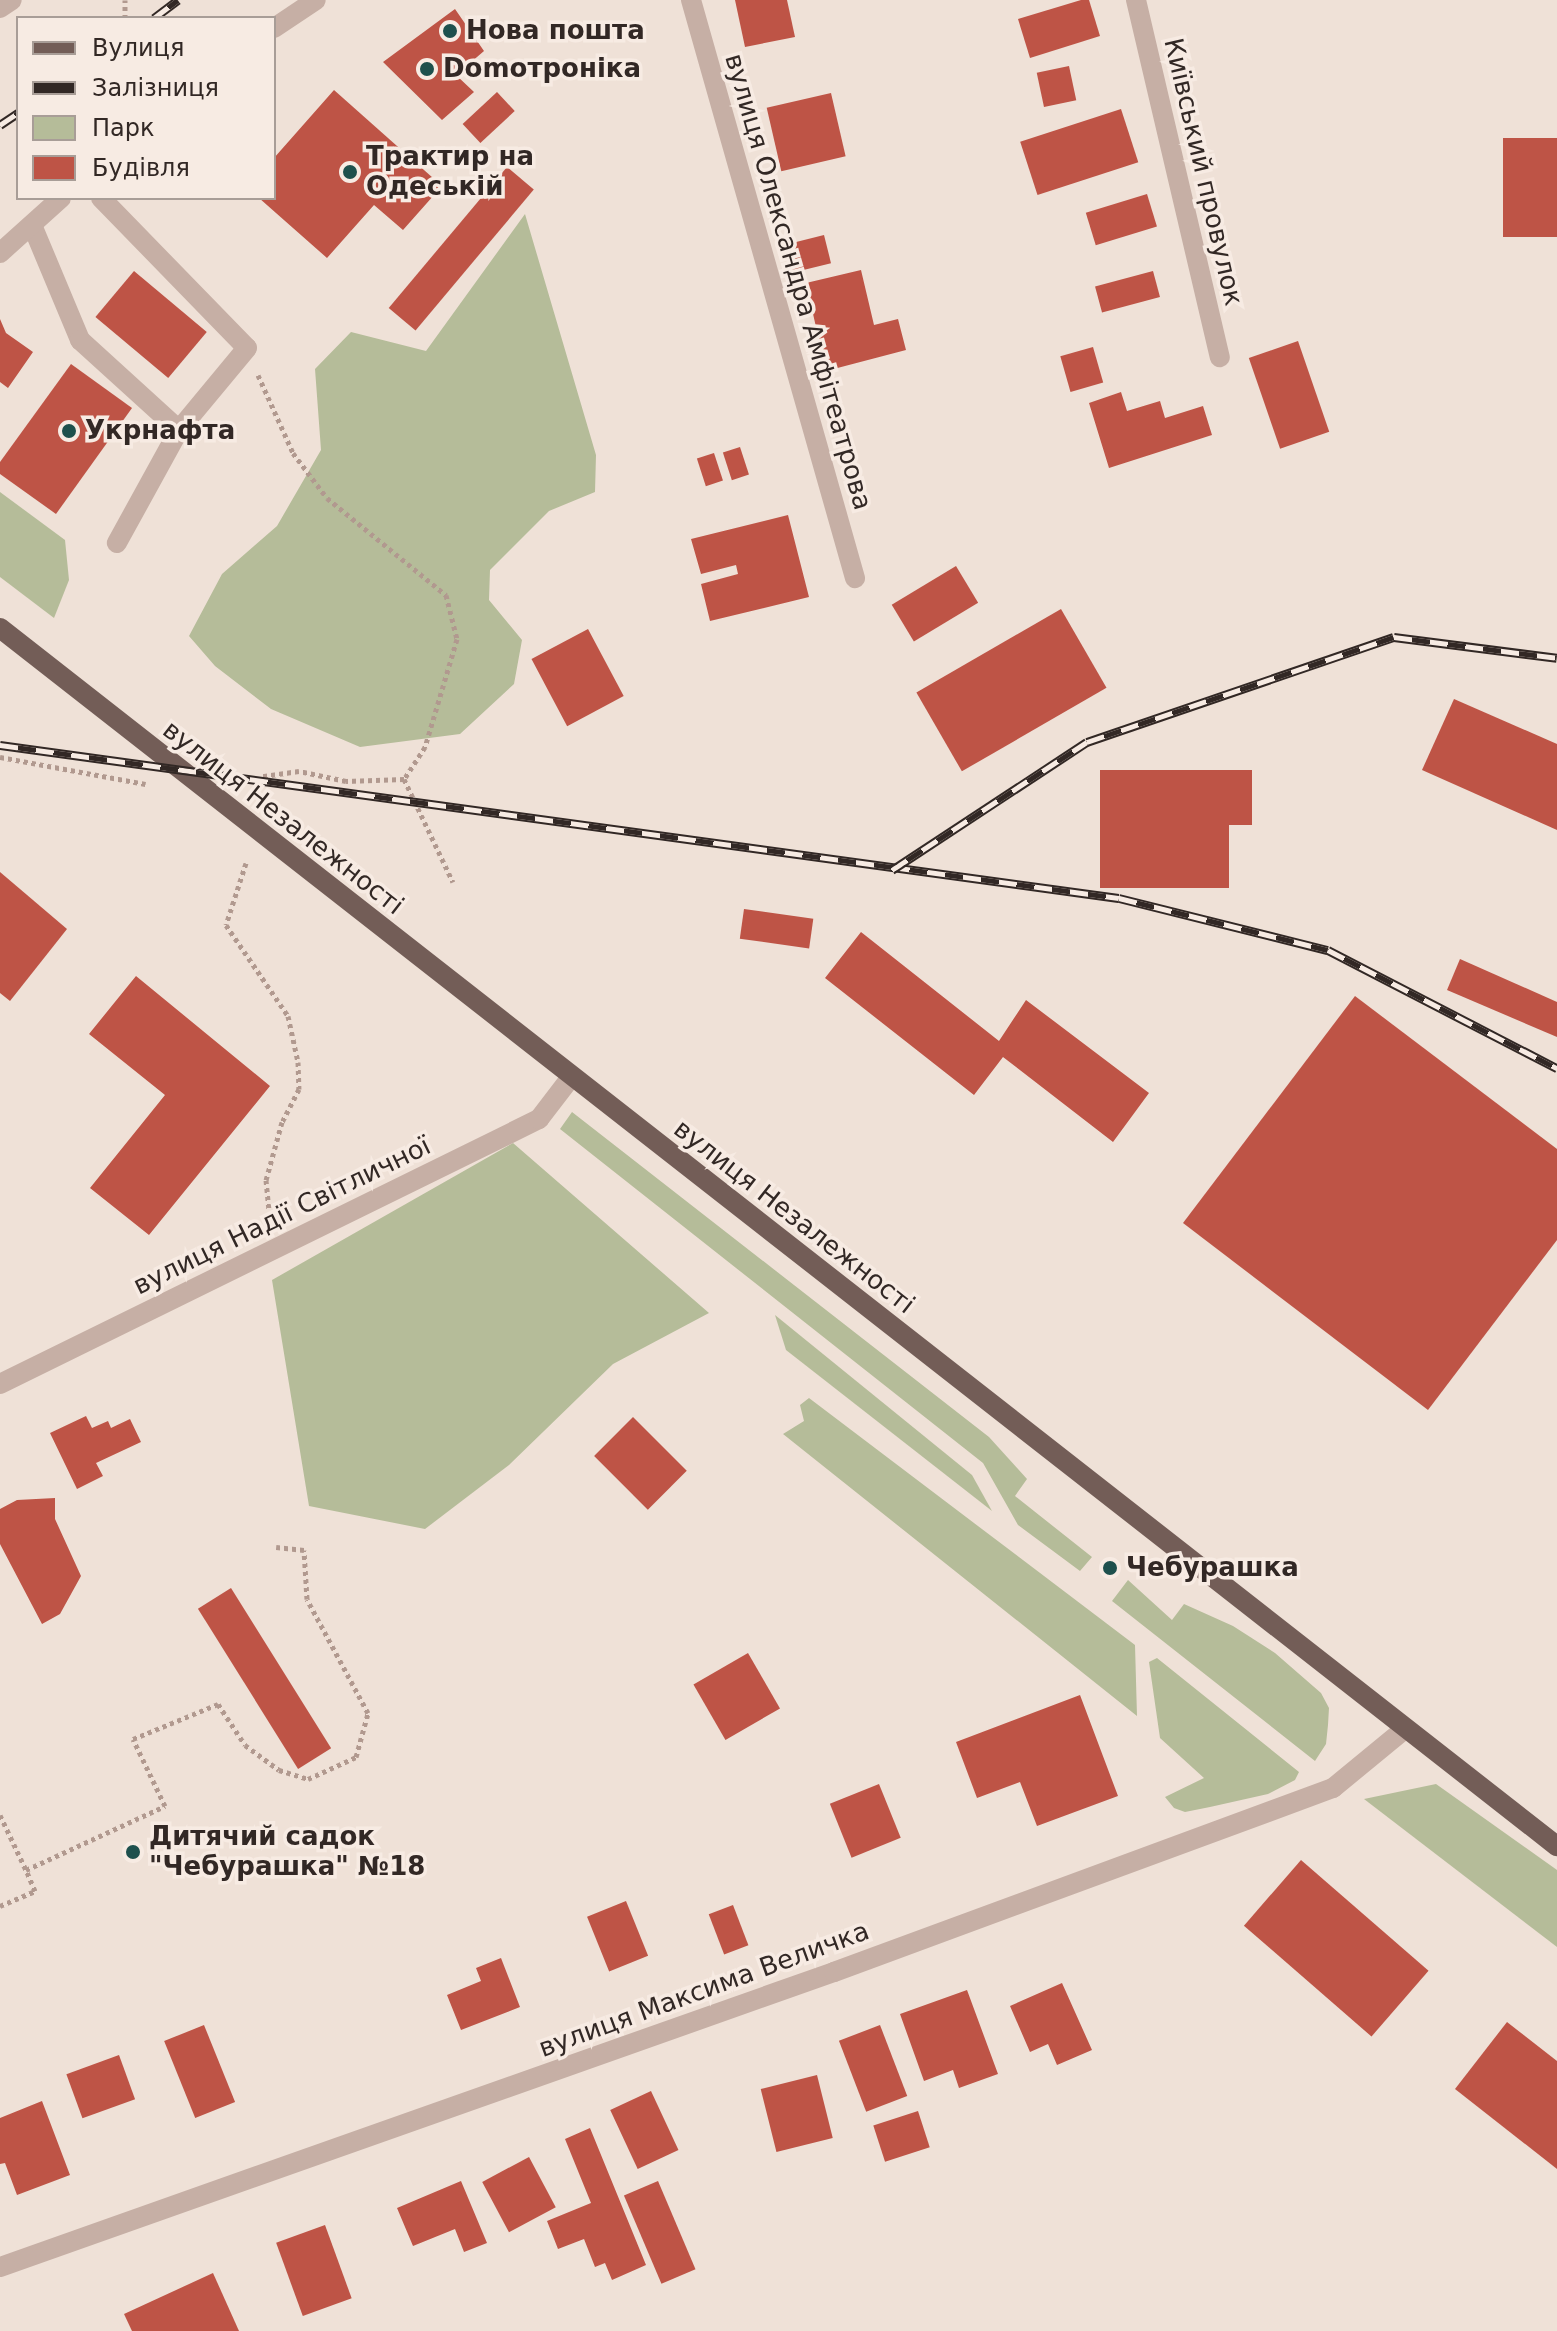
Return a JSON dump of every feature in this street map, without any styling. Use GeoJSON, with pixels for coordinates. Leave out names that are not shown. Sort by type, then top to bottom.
{"type":"FeatureCollection","features":[{"type":"Feature","properties":{"kind":"main road","name":"вулиця Незалежності"},"geometry":{"type":"LineString","coordinates":[[0,628],[1557,1846]]}},
{"type":"Feature","properties":{"kind":"street"},"geometry":{"type":"LineString","coordinates":[[0,8],[12,0]]}},
{"type":"Feature","properties":{"kind":"street"},"geometry":{"type":"LineString","coordinates":[[276,27],[316,0]]}},
{"type":"Feature","properties":{"kind":"street","name":"вулиця Олександра Амфітеатрова"},"geometry":{"type":"LineString","coordinates":[[691,0],[855,578]]}},
{"type":"Feature","properties":{"kind":"street","name":"Київський провулок"},"geometry":{"type":"LineString","coordinates":[[1136,0],[1220,357]]}},
{"type":"Feature","properties":{"kind":"street"},"geometry":{"type":"LineString","coordinates":[[0,253],[59,200]]}},
{"type":"Feature","properties":{"kind":"street"},"geometry":{"type":"LineString","coordinates":[[103,200],[247,348],[179,430],[117,543]]}},
{"type":"Feature","properties":{"kind":"street"},"geometry":{"type":"LineString","coordinates":[[32,225],[80,340],[179,430]]}},
{"type":"Feature","properties":{"kind":"street","name":"вулиця Надії Світличної"},"geometry":{"type":"LineString","coordinates":[[0,1384],[539,1119],[572,1076]]}},
{"type":"Feature","properties":{"kind":"street","name":"вулиця Максима Величка"},"geometry":{"type":"LineString","coordinates":[[0,2267],[834,1972],[1333,1788],[1406,1728]]}},
{"type":"Feature","properties":{"kind":"path"},"geometry":{"type":"LineString","coordinates":[[247,348],[293,453],[327,498],[446,595],[457,639],[425,747],[404,779]]}},
{"type":"Feature","properties":{"kind":"path"},"geometry":{"type":"LineString","coordinates":[[0,757],[146,784]]}},
{"type":"Feature","properties":{"kind":"path"},"geometry":{"type":"LineString","coordinates":[[262,776],[299,771],[346,781],[404,779]]}},
{"type":"Feature","properties":{"kind":"path"},"geometry":{"type":"LineString","coordinates":[[404,779],[453,882]]}},
{"type":"Feature","properties":{"kind":"path"},"geometry":{"type":"LineString","coordinates":[[246,863],[226,925],[288,1016],[298,1062],[299,1089],[282,1122],[266,1180],[272,1249]]}},
{"type":"Feature","properties":{"kind":"path"},"geometry":{"type":"LineString","coordinates":[[26,1870],[165,1806],[133,1739],[218,1704],[245,1745],[279,1770],[308,1779],[356,1757],[368,1713],[307,1599],[304,1550],[276,1547]]}},
{"type":"Feature","properties":{"kind":"path"},"geometry":{"type":"LineString","coordinates":[[0,1815],[35,1891],[0,1906]]}},
{"type":"Feature","properties":{"kind":"green space"},"geometry":{"type":"Polygon","coordinates":[[[525,214],[596,455],[595,492],[549,511],[490,570],[489,600],[522,640],[514,684],[460,734],[360,747],[271,709],[215,666],[189,636],[222,574],[277,526],[321,450],[315,369],[351,332],[426,351],[525,214]]]}},
{"type":"Feature","properties":{"kind":"green space"},"geometry":{"type":"Polygon","coordinates":[[[0,492],[65,540],[69,580],[54,618],[0,577],[0,492]]]}},
{"type":"Feature","properties":{"kind":"green space"},"geometry":{"type":"Polygon","coordinates":[[[572,1112],[989,1437],[1027,1479],[1015,1496],[1092,1557],[1080,1571],[1018,1525],[983,1463],[560,1129],[572,1112]]]}},
{"type":"Feature","properties":{"kind":"green space"},"geometry":{"type":"Polygon","coordinates":[[[513,1143],[709,1313],[613,1364],[509,1465],[425,1529],[309,1506],[272,1280],[513,1143]]]}},
{"type":"Feature","properties":{"kind":"green space"},"geometry":{"type":"Polygon","coordinates":[[[775,1315],[972,1475],[992,1511],[786,1350],[775,1315]]]}},
{"type":"Feature","properties":{"kind":"green space"},"geometry":{"type":"Polygon","coordinates":[[[809,1398],[1135,1645],[1137,1716],[783,1434],[804,1421],[800,1405],[809,1398]]]}},
{"type":"Feature","properties":{"kind":"green space"},"geometry":{"type":"Polygon","coordinates":[[[1128,1580],[1172,1620],[1184,1604],[1233,1626],[1275,1653],[1321,1693],[1329,1708],[1328,1725],[1326,1744],[1315,1761],[1112,1601],[1128,1580]]]}},
{"type":"Feature","properties":{"kind":"green space"},"geometry":{"type":"Polygon","coordinates":[[[1157,1658],[1299,1772],[1295,1780],[1268,1794],[1185,1812],[1174,1808],[1165,1797],[1204,1778],[1160,1738],[1149,1662],[1157,1658]]]}},
{"type":"Feature","properties":{"kind":"green space"},"geometry":{"type":"Polygon","coordinates":[[[1436,1784],[1557,1870],[1557,1947],[1364,1799],[1436,1784]]]}},
{"type":"Feature","properties":{"kind":"building"},"geometry":{"type":"Polygon","coordinates":[[[735,0],[787,0],[795,37],[745,47],[735,0]]]}},
{"type":"Feature","properties":{"kind":"building"},"geometry":{"type":"Polygon","coordinates":[[[1089,0],[1100,36],[1030,58],[1018,19],[1089,0]]]}},
{"type":"Feature","properties":{"kind":"building","name":"Domoтроніка"},"geometry":{"type":"Polygon","coordinates":[[[455,9],[484,51],[456,75],[474,92],[442,120],[383,62],[455,9]]]}},
{"type":"Feature","properties":{"kind":"building"},"geometry":{"type":"Polygon","coordinates":[[[1069,66],[1076,100],[1044,107],[1037,73],[1069,66]]]}},
{"type":"Feature","properties":{"kind":"building","name":"Трактир на Одеській"},"geometry":{"type":"Polygon","coordinates":[[[334,90],[442,186],[403,230],[374,205],[327,258],[261,200],[276,200],[276,156],[334,90]]]}},
{"type":"Feature","properties":{"kind":"building"},"geometry":{"type":"Polygon","coordinates":[[[497,92],[515,111],[480,143],[463,124],[497,92]]]}},
{"type":"Feature","properties":{"kind":"building"},"geometry":{"type":"Polygon","coordinates":[[[831,93],[846,156],[781,171],[767,108],[831,93]]]}},
{"type":"Feature","properties":{"kind":"building"},"geometry":{"type":"Polygon","coordinates":[[[1121,109],[1138,162],[1037,195],[1020,142],[1121,109]]]}},
{"type":"Feature","properties":{"kind":"building"},"geometry":{"type":"Polygon","coordinates":[[[1503,138],[1557,138],[1557,237],[1503,237],[1503,138]]]}},
{"type":"Feature","properties":{"kind":"building"},"geometry":{"type":"Polygon","coordinates":[[[507,167],[534,189],[416,330],[389,308],[507,167]]]}},
{"type":"Feature","properties":{"kind":"building"},"geometry":{"type":"Polygon","coordinates":[[[1147,194],[1157,227],[1096,245],[1086,213],[1147,194]]]}},
{"type":"Feature","properties":{"kind":"building"},"geometry":{"type":"Polygon","coordinates":[[[824,235],[831,263],[793,273],[786,244],[824,235]]]}},
{"type":"Feature","properties":{"kind":"building"},"geometry":{"type":"Polygon","coordinates":[[[861,270],[874,325],[898,319],[906,350],[826,371],[806,283],[861,270]]]}},
{"type":"Feature","properties":{"kind":"building"},"geometry":{"type":"Polygon","coordinates":[[[134,271],[207,332],[168,378],[95,317],[134,271]]]}},
{"type":"Feature","properties":{"kind":"building"},"geometry":{"type":"Polygon","coordinates":[[[1153,271],[1160,297],[1102,313],[1095,287],[1153,271]]]}},
{"type":"Feature","properties":{"kind":"building"},"geometry":{"type":"Polygon","coordinates":[[[0,319],[6,333],[33,352],[8,388],[0,382],[0,319]]]}},
{"type":"Feature","properties":{"kind":"building"},"geometry":{"type":"Polygon","coordinates":[[[1298,341],[1329,432],[1280,449],[1249,358],[1298,341]]]}},
{"type":"Feature","properties":{"kind":"building"},"geometry":{"type":"Polygon","coordinates":[[[1093,347],[1103,383],[1071,392],[1060,356],[1093,347]]]}},
{"type":"Feature","properties":{"kind":"building","name":"Укрнафта"},"geometry":{"type":"Polygon","coordinates":[[[71,364],[132,408],[56,514],[0,474],[0,462],[71,364]]]}},
{"type":"Feature","properties":{"kind":"building"},"geometry":{"type":"Polygon","coordinates":[[[1121,392],[1127,411],[1160,401],[1165,418],[1203,406],[1212,435],[1109,468],[1089,403],[1121,392]]]}},
{"type":"Feature","properties":{"kind":"building"},"geometry":{"type":"Polygon","coordinates":[[[740,447],[749,475],[732,480],[723,453],[740,447]]]}},
{"type":"Feature","properties":{"kind":"building"},"geometry":{"type":"Polygon","coordinates":[[[714,453],[723,481],[706,486],[697,459],[714,453]]]}},
{"type":"Feature","properties":{"kind":"building"},"geometry":{"type":"Polygon","coordinates":[[[788,515],[809,597],[710,621],[701,584],[738,574],[736,565],[701,574],[691,539],[788,515]]]}},
{"type":"Feature","properties":{"kind":"building"},"geometry":{"type":"Polygon","coordinates":[[[956,566],[978,603],[914,641],[892,605],[956,566]]]}},
{"type":"Feature","properties":{"kind":"building"},"geometry":{"type":"Polygon","coordinates":[[[1061,609],[1106,688],[962,771],[916,692],[1061,609]]]}},
{"type":"Feature","properties":{"kind":"building"},"geometry":{"type":"Polygon","coordinates":[[[588,629],[624,696],[567,726],[531,659],[588,629]]]}},
{"type":"Feature","properties":{"kind":"building"},"geometry":{"type":"Polygon","coordinates":[[[1454,699],[1557,744],[1557,830],[1422,770],[1454,699]]]}},
{"type":"Feature","properties":{"kind":"building"},"geometry":{"type":"Polygon","coordinates":[[[1100,770],[1252,770],[1252,825],[1229,825],[1229,888],[1100,888],[1100,770]]]}},
{"type":"Feature","properties":{"kind":"building"},"geometry":{"type":"Polygon","coordinates":[[[0,872],[67,929],[10,1001],[0,993],[0,872]]]}},
{"type":"Feature","properties":{"kind":"building"},"geometry":{"type":"Polygon","coordinates":[[[744,909],[813,919],[809,948],[740,939],[744,909]]]}},
{"type":"Feature","properties":{"kind":"building"},"geometry":{"type":"Polygon","coordinates":[[[861,932],[999,1041],[1026,1000],[1149,1093],[1113,1142],[1003,1057],[974,1095],[825,978],[861,932]]]}},
{"type":"Feature","properties":{"kind":"building"},"geometry":{"type":"Polygon","coordinates":[[[1460,959],[1557,1002],[1557,1037],[1447,990],[1460,959]]]}},
{"type":"Feature","properties":{"kind":"building"},"geometry":{"type":"Polygon","coordinates":[[[136,976],[270,1086],[149,1235],[90,1188],[165,1095],[89,1034],[136,976]]]}},
{"type":"Feature","properties":{"kind":"building"},"geometry":{"type":"Polygon","coordinates":[[[1355,996],[1557,1149],[1557,1240],[1428,1410],[1183,1223],[1355,996]]]}},
{"type":"Feature","properties":{"kind":"building"},"geometry":{"type":"Polygon","coordinates":[[[86,1416],[92,1428],[108,1421],[111,1428],[130,1419],[141,1442],[96,1463],[103,1476],[77,1489],[50,1433],[86,1416]]]}},
{"type":"Feature","properties":{"kind":"building"},"geometry":{"type":"Polygon","coordinates":[[[633,1417],[687,1471],[648,1510],[594,1456],[633,1417]]]}},
{"type":"Feature","properties":{"kind":"building"},"geometry":{"type":"Polygon","coordinates":[[[55,1498],[55,1519],[81,1576],[60,1614],[42,1624],[0,1544],[0,1509],[17,1500],[55,1498]]]}},
{"type":"Feature","properties":{"kind":"building"},"geometry":{"type":"Polygon","coordinates":[[[231,1588],[331,1748],[298,1769],[198,1609],[231,1588]]]}},
{"type":"Feature","properties":{"kind":"building"},"geometry":{"type":"Polygon","coordinates":[[[748,1653],[780,1708],[725,1740],[693,1684],[748,1653]]]}},
{"type":"Feature","properties":{"kind":"building"},"geometry":{"type":"Polygon","coordinates":[[[1080,1695],[1118,1796],[1037,1826],[1020,1782],[977,1798],[956,1742],[1080,1695]]]}},
{"type":"Feature","properties":{"kind":"building"},"geometry":{"type":"Polygon","coordinates":[[[879,1784],[901,1838],[852,1858],[830,1804],[879,1784]]]}},
{"type":"Feature","properties":{"kind":"building"},"geometry":{"type":"Polygon","coordinates":[[[1301,1860],[1429,1971],[1371,2037],[1244,1926],[1301,1860]]]}},
{"type":"Feature","properties":{"kind":"building"},"geometry":{"type":"Polygon","coordinates":[[[626,1901],[648,1956],[609,1971],[587,1917],[626,1901]]]}},
{"type":"Feature","properties":{"kind":"building"},"geometry":{"type":"Polygon","coordinates":[[[733,1905],[748,1945],[724,1954],[709,1914],[733,1905]]]}},
{"type":"Feature","properties":{"kind":"building"},"geometry":{"type":"Polygon","coordinates":[[[501,1958],[520,2007],[461,2030],[447,1995],[481,1981],[476,1968],[501,1958]]]}},
{"type":"Feature","properties":{"kind":"building"},"geometry":{"type":"Polygon","coordinates":[[[1062,1983],[1092,2050],[1057,2065],[1048,2044],[1030,2052],[1010,2006],[1062,1983]]]}},
{"type":"Feature","properties":{"kind":"building"},"geometry":{"type":"Polygon","coordinates":[[[967,1990],[998,2074],[959,2088],[953,2070],[924,2081],[900,2014],[967,1990]]]}},
{"type":"Feature","properties":{"kind":"building"},"geometry":{"type":"Polygon","coordinates":[[[1507,2022],[1557,2061],[1557,2169],[1455,2089],[1507,2022]]]}},
{"type":"Feature","properties":{"kind":"building"},"geometry":{"type":"Polygon","coordinates":[[[204,2025],[235,2102],[195,2118],[164,2041],[204,2025]]]}},
{"type":"Feature","properties":{"kind":"building"},"geometry":{"type":"Polygon","coordinates":[[[880,2025],[907,2096],[866,2112],[839,2041],[880,2025]]]}},
{"type":"Feature","properties":{"kind":"building"},"geometry":{"type":"Polygon","coordinates":[[[119,2055],[135,2099],[82,2118],[66,2074],[119,2055]]]}},
{"type":"Feature","properties":{"kind":"building"},"geometry":{"type":"Polygon","coordinates":[[[817,2075],[833,2138],[776,2152],[761,2089],[817,2075]]]}},
{"type":"Feature","properties":{"kind":"building"},"geometry":{"type":"Polygon","coordinates":[[[651,2091],[678,2150],[638,2169],[610,2110],[651,2091]]]}},
{"type":"Feature","properties":{"kind":"building"},"geometry":{"type":"Polygon","coordinates":[[[42,2101],[70,2175],[17,2195],[5,2163],[0,2164],[0,2118],[42,2101]]]}},
{"type":"Feature","properties":{"kind":"building"},"geometry":{"type":"Polygon","coordinates":[[[918,2111],[930,2147],[885,2162],[873,2126],[918,2111]]]}},
{"type":"Feature","properties":{"kind":"building"},"geometry":{"type":"Polygon","coordinates":[[[590,2128],[646,2265],[612,2280],[605,2263],[595,2267],[584,2239],[558,2249],[547,2221],[591,2203],[565,2139],[590,2128]]]}},
{"type":"Feature","properties":{"kind":"building"},"geometry":{"type":"Polygon","coordinates":[[[529,2157],[556,2207],[509,2232],[482,2182],[529,2157]]]}},
{"type":"Feature","properties":{"kind":"building"},"geometry":{"type":"Polygon","coordinates":[[[461,2181],[487,2243],[464,2252],[455,2229],[413,2246],[397,2208],[461,2181]]]}},
{"type":"Feature","properties":{"kind":"building"},"geometry":{"type":"Polygon","coordinates":[[[658,2181],[696,2269],[661,2284],[624,2195],[658,2181]]]}},
{"type":"Feature","properties":{"kind":"building"},"geometry":{"type":"Polygon","coordinates":[[[325,2225],[352,2298],[303,2316],[276,2243],[325,2225]]]}},
{"type":"Feature","properties":{"kind":"building"},"geometry":{"type":"Polygon","coordinates":[[[213,2273],[239,2331],[132,2331],[124,2314],[213,2273]]]}},
{"type":"Feature","properties":{"kind":"railway"},"geometry":{"type":"LineString","coordinates":[[157,16],[178,0]]}},
{"type":"Feature","properties":{"kind":"railway"},"geometry":{"type":"LineString","coordinates":[[0,125],[16,114]]}},
{"type":"Feature","properties":{"kind":"railway"},"geometry":{"type":"LineString","coordinates":[[892,870],[1087,742],[1394,637],[1557,658]]}},
{"type":"Feature","properties":{"kind":"railway"},"geometry":{"type":"LineString","coordinates":[[0,745],[1119,898],[1328,950],[1557,1068]]}},
{"type":"Feature","properties":{"kind":"place","name":"Нова пошта"},"geometry":{"type":"Point","coordinates":[450,31]}},
{"type":"Feature","properties":{"kind":"place","name":"Domoтроніка"},"geometry":{"type":"Point","coordinates":[427,69]}},
{"type":"Feature","properties":{"kind":"place","name":"Трактир на Одеській"},"geometry":{"type":"Point","coordinates":[350,172]}},
{"type":"Feature","properties":{"kind":"place","name":"Укрнафта"},"geometry":{"type":"Point","coordinates":[69,431]}},
{"type":"Feature","properties":{"kind":"place","name":"Чебурашка"},"geometry":{"type":"Point","coordinates":[1110,1568]}},
{"type":"Feature","properties":{"kind":"place","name":"Дитячий садок \"Чебурашка\" №18"},"geometry":{"type":"Point","coordinates":[133,1852]}}]}
